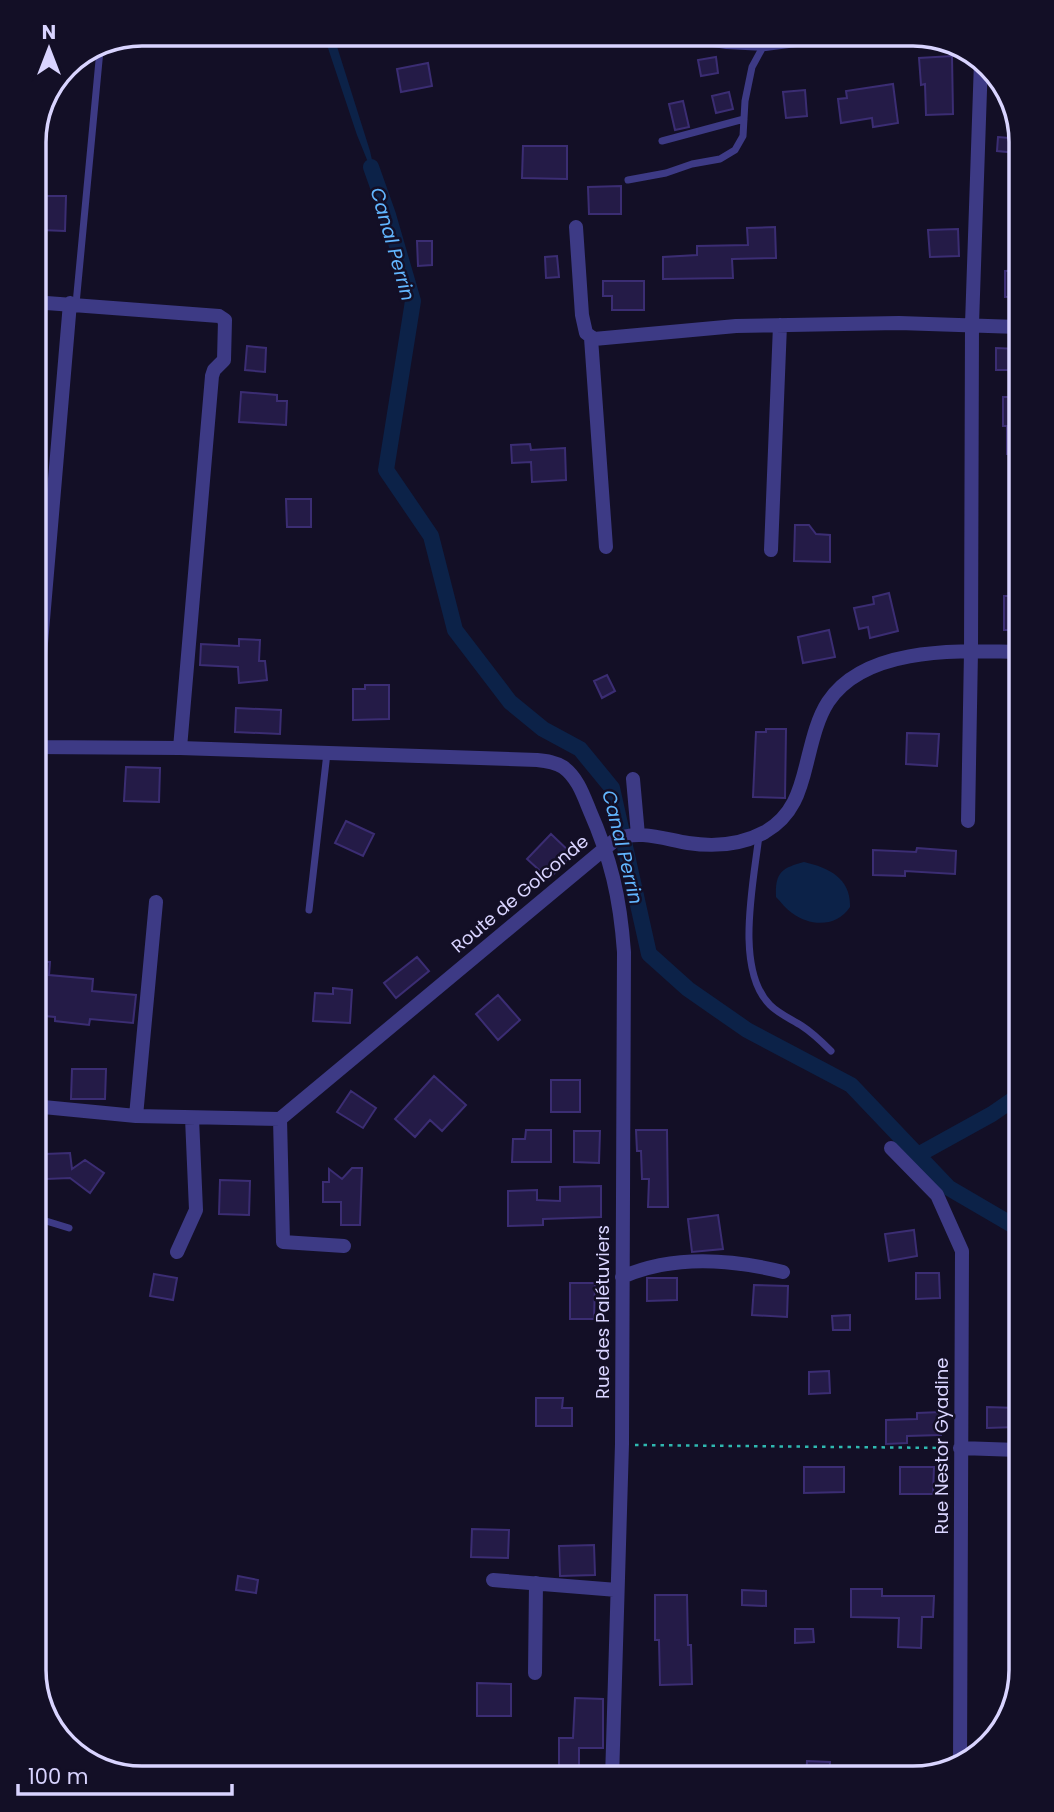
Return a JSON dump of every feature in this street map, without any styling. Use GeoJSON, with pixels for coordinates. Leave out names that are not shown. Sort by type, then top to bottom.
{"type":"FeatureCollection","features":[{"type":"Feature","properties":{"kind":"street"},"geometry":{"type":"LineString","coordinates":[[968,821],[972,324],[981,74]]}},
{"type":"Feature","properties":{"kind":"street"},"geometry":{"type":"LineString","coordinates":[[576,227],[582,315],[586,332],[591,338],[606,547]]}},
{"type":"Feature","properties":{"kind":"street"},"geometry":{"type":"LineString","coordinates":[[46,303],[219,316],[225,320],[223,361],[213,372],[180,748]]}},
{"type":"Feature","properties":{"kind":"street"},"geometry":{"type":"LineString","coordinates":[[46,600],[74,304]]}},
{"type":"Feature","properties":{"kind":"street"},"geometry":{"type":"LineString","coordinates":[[591,338],[780,325],[899,323],[1009,326]]}},
{"type":"Feature","properties":{"kind":"street"},"geometry":{"type":"LineString","coordinates":[[771,550],[780,325]]}},
{"type":"Feature","properties":{"kind":"street","name":"Route de Golconde"},"geometry":{"type":"LineString","coordinates":[[280,1119],[621,837],[638,835],[712,845],[730,844],[760,835],[777,824],[788,814],[801,787],[813,740],[827,702],[851,678],[894,659],[971,651],[1009,652]]}},
{"type":"Feature","properties":{"kind":"street","name":"Rue des Palétuviers"},"geometry":{"type":"LineString","coordinates":[[46,747],[180,748],[518,759],[555,763],[576,781],[606,847],[619,904],[624,952],[622,1444],[611,1766]]}},
{"type":"Feature","properties":{"kind":"street"},"geometry":{"type":"LineString","coordinates":[[633,779],[638,835]]}},
{"type":"Feature","properties":{"kind":"street"},"geometry":{"type":"LineString","coordinates":[[136,1116],[156,902]]}},
{"type":"Feature","properties":{"kind":"street"},"geometry":{"type":"LineString","coordinates":[[46,1108],[136,1116],[280,1119],[283,1242],[344,1246]]}},
{"type":"Feature","properties":{"kind":"street"},"geometry":{"type":"LineString","coordinates":[[177,1252],[196,1210],[192,1118]]}},
{"type":"Feature","properties":{"kind":"street","name":"Rue Nestor Gyadine"},"geometry":{"type":"LineString","coordinates":[[891,1149],[937,1195],[962,1251],[960,1754]]}},
{"type":"Feature","properties":{"kind":"street"},"geometry":{"type":"LineString","coordinates":[[622,1277],[643,1267],[715,1261],[754,1264],[783,1272]]}},
{"type":"Feature","properties":{"kind":"street"},"geometry":{"type":"LineString","coordinates":[[960,1448],[1009,1450]]}},
{"type":"Feature","properties":{"kind":"street"},"geometry":{"type":"LineString","coordinates":[[493,1580],[617,1590]]}},
{"type":"Feature","properties":{"kind":"street"},"geometry":{"type":"LineString","coordinates":[[535,1673],[536,1583]]}},
{"type":"Feature","properties":{"kind":"lane"},"geometry":{"type":"LineString","coordinates":[[628,180],[728,156],[740,145],[748,83],[752,67],[764,46]]}},
{"type":"Feature","properties":{"kind":"lane"},"geometry":{"type":"LineString","coordinates":[[74,304],[99,56]]}},
{"type":"Feature","properties":{"kind":"lane"},"geometry":{"type":"LineString","coordinates":[[662,141],[744,119]]}},
{"type":"Feature","properties":{"kind":"lane"},"geometry":{"type":"LineString","coordinates":[[309,910],[327,752]]}},
{"type":"Feature","properties":{"kind":"lane"},"geometry":{"type":"LineString","coordinates":[[760,835],[750,922],[755,978],[764,998],[771,1005],[831,1051]]}},
{"type":"Feature","properties":{"kind":"lane"},"geometry":{"type":"LineString","coordinates":[[46,1221],[69,1228]]}},
{"type":"Feature","properties":{"kind":"path"},"geometry":{"type":"LineString","coordinates":[[622,1444],[960,1448]]}},
{"type":"Feature","properties":{"kind":"water"},"geometry":{"type":"Polygon","coordinates":[[[327,46],[337,46],[370,151],[378,187],[357,135],[327,46]]]}},
{"type":"Feature","properties":{"kind":"water"},"geometry":{"type":"Polygon","coordinates":[[[804,862],[830,871],[843,882],[850,907],[845,914],[831,921],[815,923],[799,918],[776,897],[781,872],[804,862]]]}},
{"type":"Feature","properties":{"kind":"building"},"geometry":{"type":"Polygon","coordinates":[[[952,56],[953,114],[926,115],[925,84],[921,85],[919,58],[952,56]]]}},
{"type":"Feature","properties":{"kind":"building"},"geometry":{"type":"Polygon","coordinates":[[[716,57],[718,73],[701,76],[698,60],[716,57]]]}},
{"type":"Feature","properties":{"kind":"building"},"geometry":{"type":"Polygon","coordinates":[[[428,63],[432,86],[401,92],[397,69],[428,63]]]}},
{"type":"Feature","properties":{"kind":"building"},"geometry":{"type":"Polygon","coordinates":[[[893,84],[898,123],[873,127],[872,118],[841,123],[838,99],[847,98],[846,91],[893,84]]]}},
{"type":"Feature","properties":{"kind":"building"},"geometry":{"type":"Polygon","coordinates":[[[805,90],[807,116],[786,118],[783,92],[805,90]]]}},
{"type":"Feature","properties":{"kind":"building"},"geometry":{"type":"Polygon","coordinates":[[[729,92],[733,109],[716,113],[712,96],[729,92]]]}},
{"type":"Feature","properties":{"kind":"building"},"geometry":{"type":"Polygon","coordinates":[[[683,101],[689,127],[675,130],[669,104],[683,101]]]}},
{"type":"Feature","properties":{"kind":"building"},"geometry":{"type":"Polygon","coordinates":[[[998,137],[1009,138],[1009,152],[997,151],[998,137]]]}},
{"type":"Feature","properties":{"kind":"building"},"geometry":{"type":"Polygon","coordinates":[[[523,146],[567,146],[567,179],[522,178],[523,146]]]}},
{"type":"Feature","properties":{"kind":"building"},"geometry":{"type":"Polygon","coordinates":[[[621,186],[621,214],[589,214],[588,187],[621,186]]]}},
{"type":"Feature","properties":{"kind":"building"},"geometry":{"type":"Polygon","coordinates":[[[46,196],[66,196],[65,231],[46,230],[46,196]]]}},
{"type":"Feature","properties":{"kind":"building"},"geometry":{"type":"Polygon","coordinates":[[[775,227],[776,258],[732,259],[733,278],[663,279],[663,257],[697,255],[697,246],[748,245],[747,228],[775,227]]]}},
{"type":"Feature","properties":{"kind":"building"},"geometry":{"type":"Polygon","coordinates":[[[958,229],[959,256],[930,257],[928,230],[958,229]]]}},
{"type":"Feature","properties":{"kind":"building"},"geometry":{"type":"Polygon","coordinates":[[[417,241],[432,241],[432,265],[418,266],[417,241]]]}},
{"type":"Feature","properties":{"kind":"building"},"geometry":{"type":"Polygon","coordinates":[[[557,256],[559,277],[546,278],[545,257],[557,256]]]}},
{"type":"Feature","properties":{"kind":"building"},"geometry":{"type":"Polygon","coordinates":[[[1005,271],[1009,271],[1009,297],[1005,297],[1005,271]]]}},
{"type":"Feature","properties":{"kind":"building"},"geometry":{"type":"Polygon","coordinates":[[[603,281],[644,281],[644,310],[612,310],[612,296],[603,296],[603,281]]]}},
{"type":"Feature","properties":{"kind":"building"},"geometry":{"type":"Polygon","coordinates":[[[247,346],[266,348],[265,372],[245,370],[247,346]]]}},
{"type":"Feature","properties":{"kind":"building"},"geometry":{"type":"Polygon","coordinates":[[[996,348],[1009,349],[1009,370],[996,370],[996,348]]]}},
{"type":"Feature","properties":{"kind":"building"},"geometry":{"type":"Polygon","coordinates":[[[241,392],[277,395],[277,401],[287,401],[286,425],[239,422],[241,392]]]}},
{"type":"Feature","properties":{"kind":"building"},"geometry":{"type":"Polygon","coordinates":[[[1003,397],[1009,397],[1009,454],[1007,426],[1003,426],[1003,397]]]}},
{"type":"Feature","properties":{"kind":"building"},"geometry":{"type":"Polygon","coordinates":[[[530,444],[531,450],[565,448],[566,480],[532,482],[531,462],[512,463],[511,445],[530,444]]]}},
{"type":"Feature","properties":{"kind":"building"},"geometry":{"type":"Polygon","coordinates":[[[286,499],[311,499],[311,527],[287,527],[286,499]]]}},
{"type":"Feature","properties":{"kind":"building"},"geometry":{"type":"Polygon","coordinates":[[[795,525],[809,525],[816,534],[830,535],[830,562],[794,561],[795,525]]]}},
{"type":"Feature","properties":{"kind":"building"},"geometry":{"type":"Polygon","coordinates":[[[889,593],[898,631],[870,638],[868,627],[859,629],[854,608],[874,604],[873,597],[889,593]]]}},
{"type":"Feature","properties":{"kind":"building"},"geometry":{"type":"Polygon","coordinates":[[[1004,596],[1009,596],[1009,630],[1004,630],[1004,596]]]}},
{"type":"Feature","properties":{"kind":"building"},"geometry":{"type":"Polygon","coordinates":[[[829,630],[835,657],[803,663],[798,637],[829,630]]]}},
{"type":"Feature","properties":{"kind":"building"},"geometry":{"type":"Polygon","coordinates":[[[239,639],[260,640],[259,661],[265,661],[267,680],[239,683],[238,667],[200,665],[201,644],[239,646],[239,639]]]}},
{"type":"Feature","properties":{"kind":"building"},"geometry":{"type":"Polygon","coordinates":[[[607,675],[615,691],[602,698],[594,681],[607,675]]]}},
{"type":"Feature","properties":{"kind":"building"},"geometry":{"type":"Polygon","coordinates":[[[365,685],[389,685],[389,719],[353,720],[353,689],[365,689],[365,685]]]}},
{"type":"Feature","properties":{"kind":"building"},"geometry":{"type":"Polygon","coordinates":[[[236,708],[281,710],[280,734],[235,732],[236,708]]]}},
{"type":"Feature","properties":{"kind":"building"},"geometry":{"type":"Polygon","coordinates":[[[766,729],[786,729],[785,798],[753,797],[756,732],[766,732],[766,729]]]}},
{"type":"Feature","properties":{"kind":"building"},"geometry":{"type":"Polygon","coordinates":[[[907,733],[939,734],[937,766],[906,764],[907,733]]]}},
{"type":"Feature","properties":{"kind":"building"},"geometry":{"type":"Polygon","coordinates":[[[126,767],[160,768],[159,802],[124,801],[126,767]]]}},
{"type":"Feature","properties":{"kind":"building"},"geometry":{"type":"Polygon","coordinates":[[[346,821],[374,834],[363,856],[335,843],[346,821]]]}},
{"type":"Feature","properties":{"kind":"building"},"geometry":{"type":"Polygon","coordinates":[[[551,834],[572,854],[549,879],[527,859],[551,834]]]}},
{"type":"Feature","properties":{"kind":"building"},"geometry":{"type":"Polygon","coordinates":[[[917,848],[956,851],[955,874],[905,871],[905,876],[873,875],[873,850],[916,852],[917,848]]]}},
{"type":"Feature","properties":{"kind":"building"},"geometry":{"type":"Polygon","coordinates":[[[417,957],[429,971],[396,998],[384,983],[417,957]]]}},
{"type":"Feature","properties":{"kind":"building"},"geometry":{"type":"Polygon","coordinates":[[[46,962],[50,962],[49,975],[93,979],[92,991],[136,995],[133,1023],[90,1019],[89,1025],[55,1021],[55,1017],[46,1016],[46,962]]]}},
{"type":"Feature","properties":{"kind":"building"},"geometry":{"type":"Polygon","coordinates":[[[333,988],[352,990],[350,1023],[313,1021],[315,993],[333,994],[333,988]]]}},
{"type":"Feature","properties":{"kind":"building"},"geometry":{"type":"Polygon","coordinates":[[[498,995],[520,1020],[498,1040],[476,1014],[498,995]]]}},
{"type":"Feature","properties":{"kind":"building"},"geometry":{"type":"Polygon","coordinates":[[[72,1069],[106,1069],[105,1099],[71,1099],[72,1069]]]}},
{"type":"Feature","properties":{"kind":"building"},"geometry":{"type":"Polygon","coordinates":[[[434,1076],[466,1105],[442,1131],[430,1120],[415,1137],[395,1119],[434,1076]]]}},
{"type":"Feature","properties":{"kind":"building"},"geometry":{"type":"Polygon","coordinates":[[[551,1080],[580,1080],[580,1112],[551,1112],[551,1080]]]}},
{"type":"Feature","properties":{"kind":"building"},"geometry":{"type":"Polygon","coordinates":[[[351,1091],[376,1108],[363,1128],[337,1112],[351,1091]]]}},
{"type":"Feature","properties":{"kind":"building"},"geometry":{"type":"Polygon","coordinates":[[[526,1130],[551,1130],[551,1162],[512,1162],[513,1139],[525,1139],[526,1130]]]}},
{"type":"Feature","properties":{"kind":"building"},"geometry":{"type":"Polygon","coordinates":[[[636,1130],[667,1130],[668,1207],[648,1207],[649,1179],[642,1179],[641,1151],[637,1151],[636,1130]]]}},
{"type":"Feature","properties":{"kind":"building"},"geometry":{"type":"Polygon","coordinates":[[[574,1131],[600,1131],[599,1163],[574,1162],[574,1131]]]}},
{"type":"Feature","properties":{"kind":"building"},"geometry":{"type":"Polygon","coordinates":[[[70,1153],[72,1169],[85,1160],[104,1173],[90,1193],[70,1178],[46,1179],[46,1154],[70,1153]]]}},
{"type":"Feature","properties":{"kind":"building"},"geometry":{"type":"Polygon","coordinates":[[[352,1168],[362,1168],[360,1225],[341,1225],[341,1202],[323,1202],[323,1182],[329,1182],[329,1169],[342,1179],[352,1168]]]}},
{"type":"Feature","properties":{"kind":"building"},"geometry":{"type":"Polygon","coordinates":[[[220,1180],[250,1181],[249,1215],[219,1214],[220,1180]]]}},
{"type":"Feature","properties":{"kind":"building"},"geometry":{"type":"Polygon","coordinates":[[[601,1186],[601,1217],[543,1219],[543,1225],[508,1226],[508,1191],[537,1190],[537,1200],[560,1201],[560,1187],[601,1186]]]}},
{"type":"Feature","properties":{"kind":"building"},"geometry":{"type":"Polygon","coordinates":[[[718,1215],[723,1249],[692,1252],[688,1219],[718,1215]]]}},
{"type":"Feature","properties":{"kind":"building"},"geometry":{"type":"Polygon","coordinates":[[[914,1230],[917,1256],[889,1261],[885,1234],[914,1230]]]}},
{"type":"Feature","properties":{"kind":"building"},"geometry":{"type":"Polygon","coordinates":[[[916,1273],[939,1273],[940,1298],[916,1299],[916,1273]]]}},
{"type":"Feature","properties":{"kind":"building"},"geometry":{"type":"Polygon","coordinates":[[[154,1274],[177,1278],[173,1300],[150,1296],[154,1274]]]}},
{"type":"Feature","properties":{"kind":"building"},"geometry":{"type":"Polygon","coordinates":[[[647,1278],[677,1278],[677,1300],[647,1301],[647,1278]]]}},
{"type":"Feature","properties":{"kind":"building"},"geometry":{"type":"Polygon","coordinates":[[[570,1283],[595,1283],[594,1319],[570,1319],[570,1283]]]}},
{"type":"Feature","properties":{"kind":"building"},"geometry":{"type":"Polygon","coordinates":[[[754,1285],[788,1286],[787,1317],[752,1315],[754,1285]]]}},
{"type":"Feature","properties":{"kind":"building"},"geometry":{"type":"Polygon","coordinates":[[[850,1315],[850,1330],[833,1330],[832,1316],[850,1315]]]}},
{"type":"Feature","properties":{"kind":"building"},"geometry":{"type":"Polygon","coordinates":[[[829,1371],[830,1393],[809,1394],[809,1372],[829,1371]]]}},
{"type":"Feature","properties":{"kind":"building"},"geometry":{"type":"Polygon","coordinates":[[[536,1398],[563,1398],[562,1408],[572,1408],[572,1426],[536,1426],[536,1398]]]}},
{"type":"Feature","properties":{"kind":"building"},"geometry":{"type":"Polygon","coordinates":[[[987,1407],[1009,1408],[1009,1427],[987,1428],[987,1407]]]}},
{"type":"Feature","properties":{"kind":"building"},"geometry":{"type":"Polygon","coordinates":[[[941,1412],[941,1435],[907,1436],[907,1443],[886,1444],[886,1420],[917,1419],[917,1413],[941,1412]]]}},
{"type":"Feature","properties":{"kind":"building"},"geometry":{"type":"Polygon","coordinates":[[[804,1467],[844,1467],[844,1492],[804,1493],[804,1467]]]}},
{"type":"Feature","properties":{"kind":"building"},"geometry":{"type":"Polygon","coordinates":[[[900,1467],[934,1467],[933,1494],[900,1494],[900,1467]]]}},
{"type":"Feature","properties":{"kind":"building"},"geometry":{"type":"Polygon","coordinates":[[[472,1529],[509,1530],[508,1558],[471,1557],[472,1529]]]}},
{"type":"Feature","properties":{"kind":"building"},"geometry":{"type":"Polygon","coordinates":[[[594,1545],[595,1575],[560,1576],[559,1546],[594,1545]]]}},
{"type":"Feature","properties":{"kind":"building"},"geometry":{"type":"Polygon","coordinates":[[[238,1576],[258,1580],[256,1593],[236,1590],[238,1576]]]}},
{"type":"Feature","properties":{"kind":"building"},"geometry":{"type":"Polygon","coordinates":[[[851,1589],[882,1589],[882,1596],[934,1596],[933,1617],[922,1617],[921,1648],[898,1647],[899,1618],[851,1617],[851,1589]]]}},
{"type":"Feature","properties":{"kind":"building"},"geometry":{"type":"Polygon","coordinates":[[[742,1590],[766,1591],[766,1606],[742,1605],[742,1590]]]}},
{"type":"Feature","properties":{"kind":"building"},"geometry":{"type":"Polygon","coordinates":[[[655,1595],[687,1595],[692,1684],[660,1685],[659,1640],[655,1640],[655,1595]]]}},
{"type":"Feature","properties":{"kind":"building"},"geometry":{"type":"Polygon","coordinates":[[[795,1629],[813,1629],[814,1642],[795,1643],[795,1629]]]}},
{"type":"Feature","properties":{"kind":"building"},"geometry":{"type":"Polygon","coordinates":[[[477,1683],[511,1684],[511,1716],[477,1716],[477,1683]]]}},
{"type":"Feature","properties":{"kind":"building"},"geometry":{"type":"Polygon","coordinates":[[[575,1698],[603,1699],[603,1748],[579,1748],[579,1766],[559,1766],[559,1738],[573,1738],[575,1698]]]}},
{"type":"Feature","properties":{"kind":"building"},"geometry":{"type":"Polygon","coordinates":[[[807,1761],[830,1762],[830,1766],[807,1766],[807,1761]]]}},
{"type":"Feature","properties":{"kind":"waterway","name":"Canal Perrin"},"geometry":{"type":"LineString","coordinates":[[371,167],[413,301],[386,470],[431,536],[455,630],[510,702],[543,729],[580,749],[612,788],[649,954],[688,989],[747,1030],[851,1085],[949,1188],[1009,1223]]}},
{"type":"Feature","properties":{"kind":"waterway"},"geometry":{"type":"LineString","coordinates":[[916,1156],[1009,1102]]}}]}
